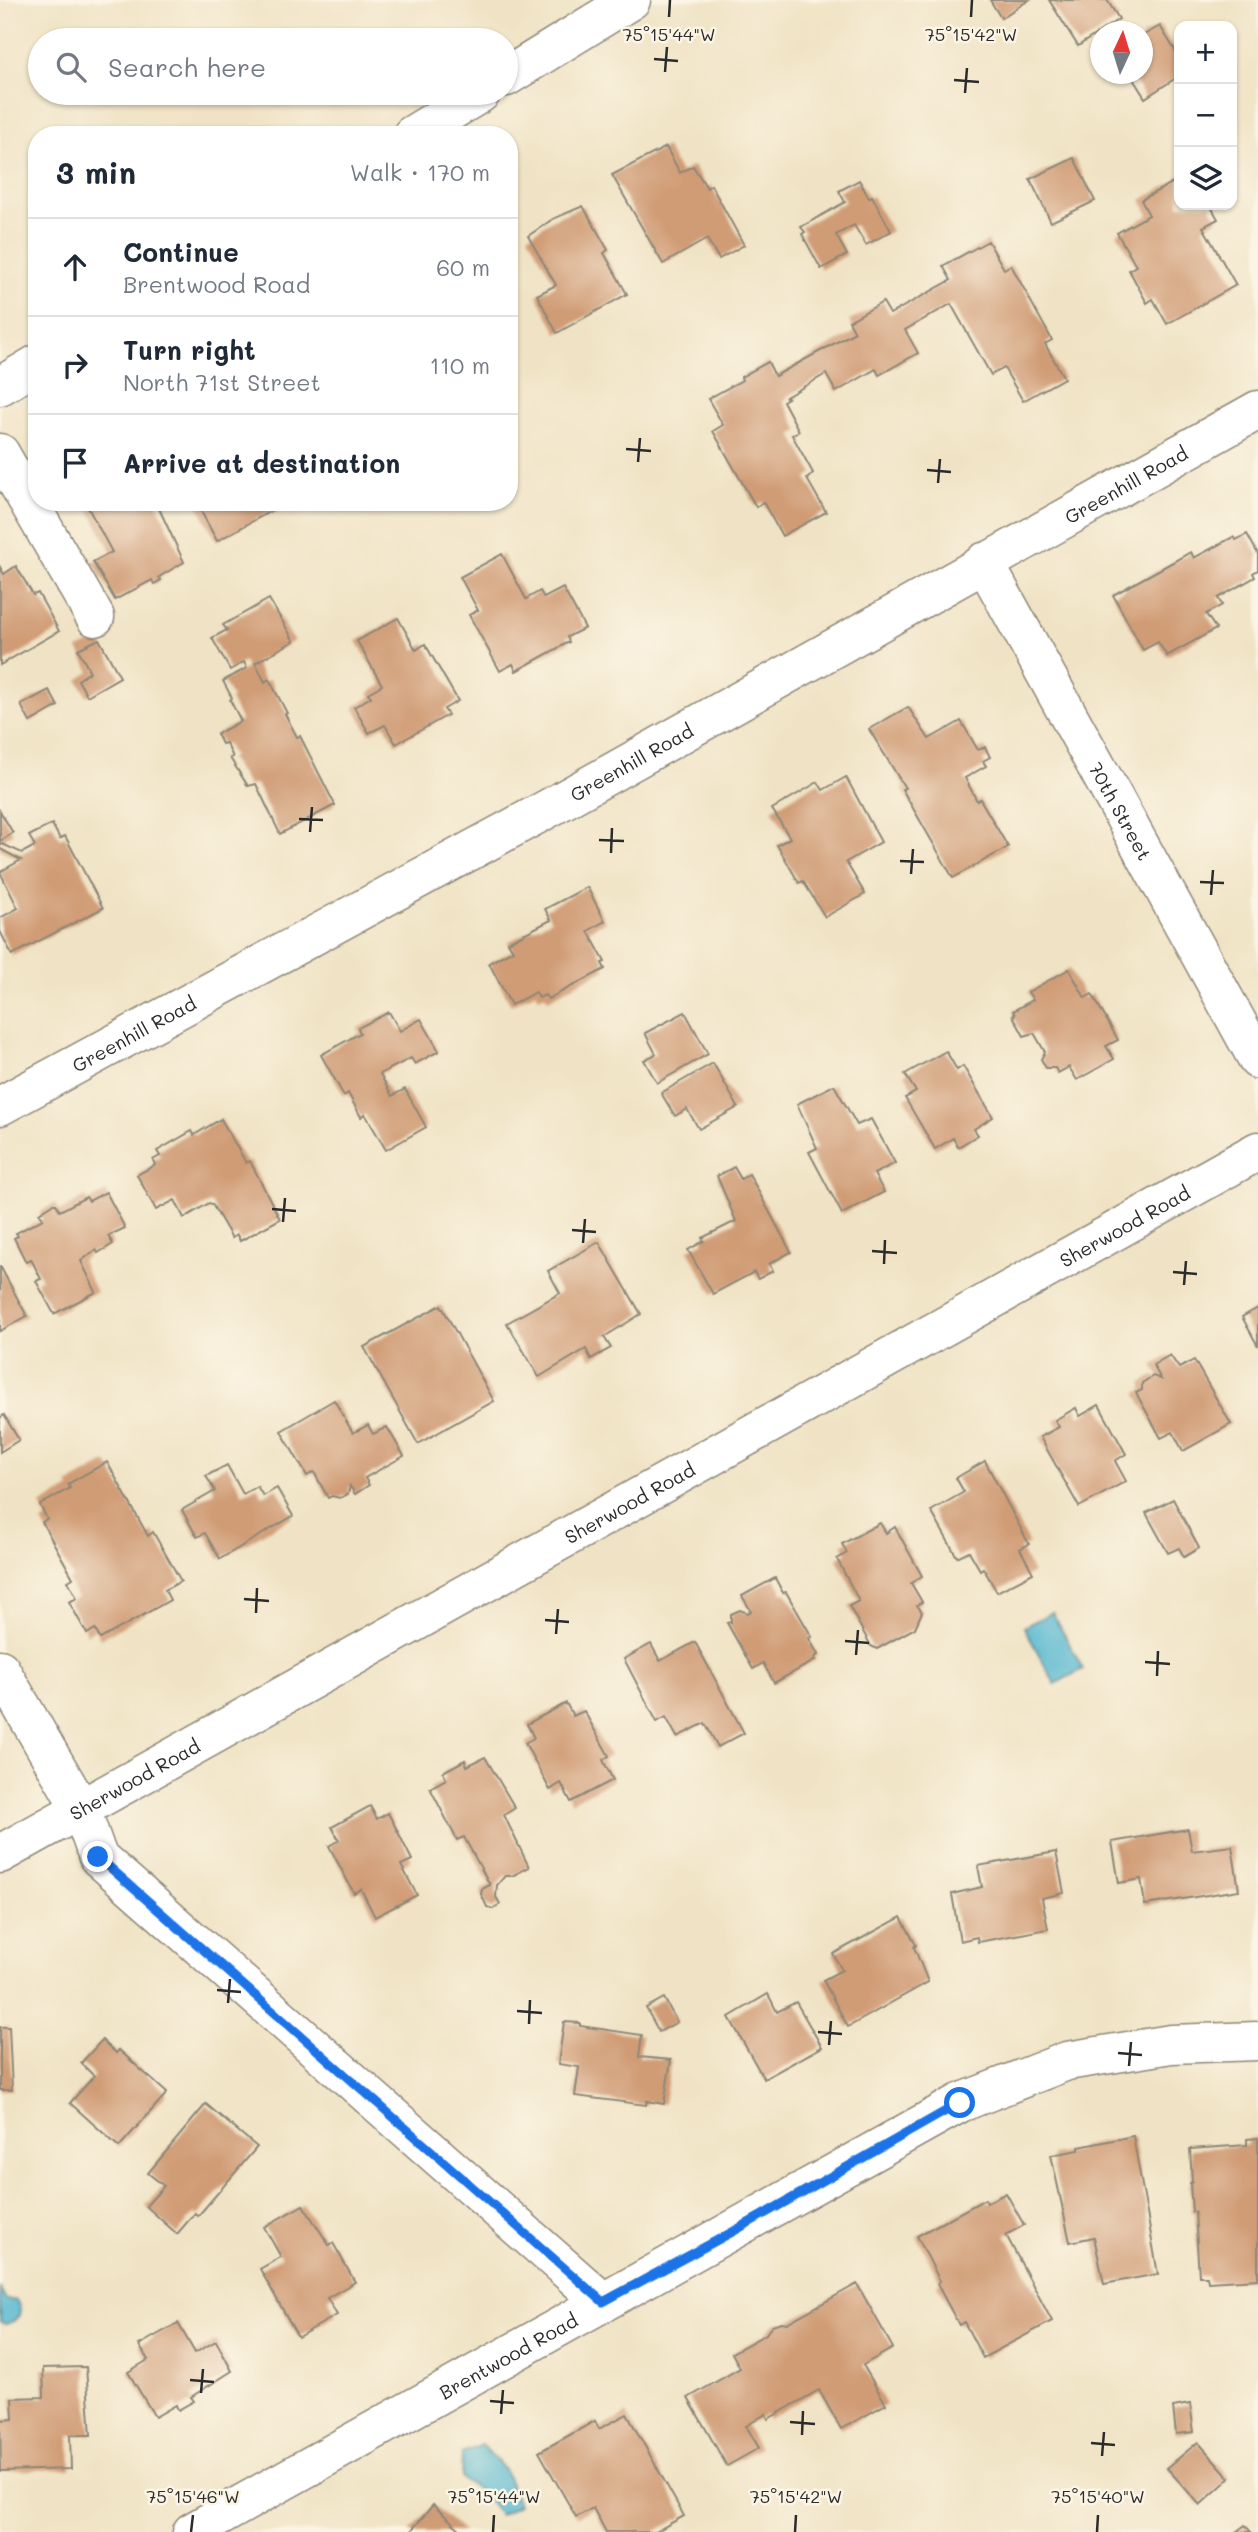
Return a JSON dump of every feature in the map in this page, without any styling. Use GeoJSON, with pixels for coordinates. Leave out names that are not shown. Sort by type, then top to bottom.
{"type":"FeatureCollection","features":[{"type":"Feature","properties":{"kind":"main road"},"geometry":{"type":"LineString","coordinates":[[518,70],[631,0]]}},
{"type":"Feature","properties":{"kind":"main road"},"geometry":{"type":"LineString","coordinates":[[427,126],[461,105]]}},
{"type":"Feature","properties":{"kind":"main road"},"geometry":{"type":"LineString","coordinates":[[0,386],[28,369]]}},
{"type":"Feature","properties":{"kind":"main road","name":"Greenhill Road"},"geometry":{"type":"LineString","coordinates":[[0,1106],[549,808],[1258,410]]}},
{"type":"Feature","properties":{"kind":"main road"},"geometry":{"type":"LineString","coordinates":[[0,453],[28,501]]}},
{"type":"Feature","properties":{"kind":"main road"},"geometry":{"type":"LineString","coordinates":[[34,511],[95,617]]}},
{"type":"Feature","properties":{"kind":"main road","name":"70th Street"},"geometry":{"type":"LineString","coordinates":[[984,562],[1258,1060]]}},
{"type":"Feature","properties":{"kind":"main road","name":"Sherwood Road"},"geometry":{"type":"LineString","coordinates":[[0,1854],[1258,1151]]}},
{"type":"Feature","properties":{"kind":"main road"},"geometry":{"type":"LineString","coordinates":[[0,1669],[81,1809],[98,1857],[603,2302]]}},
{"type":"Feature","properties":{"kind":"main road","name":"Brentwood Road"},"geometry":{"type":"LineString","coordinates":[[192,2532],[972,2098],[1067,2061],[1171,2044],[1258,2041]]}},
{"type":"Feature","properties":{"kind":"water"},"geometry":{"type":"Polygon","coordinates":[[[1052,1612],[1083,1669],[1055,1684],[1024,1627],[1052,1612]]]}},
{"type":"Feature","properties":{"kind":"water"},"geometry":{"type":"Polygon","coordinates":[[[0,2290],[6,2300],[15,2300],[20,2308],[17,2318],[4,2324],[0,2321],[0,2290]]]}},
{"type":"Feature","properties":{"kind":"water"},"geometry":{"type":"Polygon","coordinates":[[[482,2445],[504,2469],[518,2505],[499,2515],[485,2495],[461,2478],[462,2453],[482,2445]]]}},
{"type":"Feature","properties":{"kind":"building"},"geometry":{"type":"Polygon","coordinates":[[[990,0],[1029,0],[1001,18],[990,0]]]}},
{"type":"Feature","properties":{"kind":"building"},"geometry":{"type":"Polygon","coordinates":[[[1049,0],[1107,0],[1119,19],[1090,21],[1090,38],[1078,46],[1049,0]]]}},
{"type":"Feature","properties":{"kind":"building"},"geometry":{"type":"Polygon","coordinates":[[[1160,26],[1174,49],[1174,79],[1145,98],[1136,84],[1153,84],[1153,30],[1160,26]]]}},
{"type":"Feature","properties":{"kind":"building"},"geometry":{"type":"Polygon","coordinates":[[[666,147],[680,173],[693,166],[707,188],[711,185],[744,245],[719,259],[707,239],[663,264],[612,175],[666,147]]]}},
{"type":"Feature","properties":{"kind":"building"},"geometry":{"type":"Polygon","coordinates":[[[1074,158],[1095,201],[1051,222],[1030,179],[1074,158]]]}},
{"type":"Feature","properties":{"kind":"building"},"geometry":{"type":"Polygon","coordinates":[[[859,180],[869,198],[872,196],[891,231],[866,245],[854,225],[836,235],[847,255],[821,269],[802,234],[805,232],[801,227],[845,202],[839,191],[859,180]]]}},
{"type":"Feature","properties":{"kind":"building"},"geometry":{"type":"Polygon","coordinates":[[[1174,182],[1174,210],[1213,210],[1218,219],[1203,227],[1236,285],[1167,324],[1153,299],[1147,303],[1129,270],[1136,266],[1117,233],[1149,215],[1141,200],[1174,182]]]}},
{"type":"Feature","properties":{"kind":"building"},"geometry":{"type":"Polygon","coordinates":[[[583,206],[608,250],[604,253],[627,294],[557,333],[537,295],[556,285],[528,236],[553,219],[583,206]]]}},
{"type":"Feature","properties":{"kind":"building"},"geometry":{"type":"Polygon","coordinates":[[[988,241],[1004,269],[1011,265],[1052,340],[1045,344],[1064,378],[1023,401],[1004,368],[991,375],[951,304],[905,330],[918,353],[879,375],[876,369],[836,392],[826,374],[783,401],[799,431],[792,435],[813,473],[807,479],[826,512],[782,536],[763,502],[756,507],[713,431],[723,425],[708,399],[768,362],[775,376],[855,332],[849,321],[883,302],[890,314],[951,280],[943,266],[988,241]]]}},
{"type":"Feature","properties":{"kind":"building"},"geometry":{"type":"Polygon","coordinates":[[[90,511],[160,511],[184,562],[159,577],[161,580],[154,584],[152,580],[115,600],[93,562],[112,552],[90,511]]]}},
{"type":"Feature","properties":{"kind":"building"},"geometry":{"type":"Polygon","coordinates":[[[201,511],[271,511],[217,541],[201,511]]]}},
{"type":"Feature","properties":{"kind":"building"},"geometry":{"type":"Polygon","coordinates":[[[1247,534],[1258,554],[1258,570],[1253,573],[1255,577],[1218,598],[1222,605],[1206,614],[1216,629],[1167,656],[1158,642],[1143,650],[1113,595],[1191,552],[1194,558],[1233,537],[1236,540],[1247,534]]]}},
{"type":"Feature","properties":{"kind":"building"},"geometry":{"type":"Polygon","coordinates":[[[502,554],[526,599],[540,591],[544,598],[563,588],[585,628],[567,637],[569,642],[516,671],[513,664],[500,671],[469,615],[478,610],[460,577],[502,554]]]}},
{"type":"Feature","properties":{"kind":"building"},"geometry":{"type":"Polygon","coordinates":[[[16,566],[33,595],[38,593],[59,631],[0,665],[0,567],[4,574],[16,566]]]}},
{"type":"Feature","properties":{"kind":"building"},"geometry":{"type":"Polygon","coordinates":[[[269,599],[294,641],[255,663],[265,682],[269,679],[297,737],[300,736],[335,805],[280,834],[256,784],[248,786],[230,758],[233,757],[226,743],[222,744],[217,734],[241,721],[223,681],[247,668],[244,662],[230,670],[212,638],[227,630],[223,625],[269,599]]]}},
{"type":"Feature","properties":{"kind":"building"},"geometry":{"type":"Polygon","coordinates":[[[398,618],[416,650],[425,644],[458,701],[444,709],[448,715],[396,744],[385,725],[369,733],[354,707],[371,697],[368,693],[382,685],[357,641],[398,618]]]}},
{"type":"Feature","properties":{"kind":"building"},"geometry":{"type":"Polygon","coordinates":[[[99,639],[120,677],[87,696],[78,680],[90,672],[78,649],[99,639]]]}},
{"type":"Feature","properties":{"kind":"building"},"geometry":{"type":"Polygon","coordinates":[[[49,690],[58,706],[30,722],[21,705],[49,690]]]}},
{"type":"Feature","properties":{"kind":"building"},"geometry":{"type":"Polygon","coordinates":[[[908,707],[929,739],[961,721],[978,750],[985,747],[990,757],[983,761],[986,766],[965,778],[1008,847],[953,878],[902,789],[905,788],[869,729],[908,707]]]}},
{"type":"Feature","properties":{"kind":"building"},"geometry":{"type":"Polygon","coordinates":[[[846,777],[881,842],[846,862],[865,894],[825,917],[803,881],[799,883],[777,845],[790,838],[772,809],[818,782],[823,790],[846,777]]]}},
{"type":"Feature","properties":{"kind":"building"},"geometry":{"type":"Polygon","coordinates":[[[0,811],[13,833],[0,841],[0,811]]]}},
{"type":"Feature","properties":{"kind":"building"},"geometry":{"type":"Polygon","coordinates":[[[52,824],[60,839],[65,836],[103,908],[12,955],[0,931],[0,918],[18,908],[0,872],[21,860],[0,849],[0,843],[22,853],[35,846],[29,836],[52,824]]]}},
{"type":"Feature","properties":{"kind":"building"},"geometry":{"type":"Polygon","coordinates":[[[587,887],[605,921],[588,931],[605,962],[602,963],[605,969],[548,999],[545,995],[539,998],[536,992],[511,1005],[489,963],[513,950],[508,942],[551,920],[545,909],[587,887]]]}},
{"type":"Feature","properties":{"kind":"building"},"geometry":{"type":"Polygon","coordinates":[[[1069,969],[1085,998],[1092,994],[1118,1040],[1106,1046],[1114,1059],[1077,1080],[1069,1067],[1058,1073],[1055,1068],[1046,1068],[1041,1059],[1045,1052],[1034,1033],[1024,1036],[1013,1016],[1013,1011],[1033,1000],[1028,992],[1069,969]]]}},
{"type":"Feature","properties":{"kind":"building"},"geometry":{"type":"Polygon","coordinates":[[[389,1012],[400,1031],[421,1019],[439,1051],[415,1064],[411,1058],[380,1074],[392,1096],[405,1089],[426,1127],[386,1150],[365,1114],[361,1117],[348,1093],[344,1096],[321,1055],[360,1033],[358,1028],[389,1012]]]}},
{"type":"Feature","properties":{"kind":"building"},"geometry":{"type":"Polygon","coordinates":[[[685,1012],[708,1054],[657,1083],[644,1060],[656,1054],[645,1033],[685,1012]]]}},
{"type":"Feature","properties":{"kind":"building"},"geometry":{"type":"Polygon","coordinates":[[[946,1051],[957,1070],[963,1066],[993,1117],[974,1129],[978,1135],[958,1147],[953,1138],[935,1149],[905,1098],[916,1092],[905,1074],[946,1051]]]}},
{"type":"Feature","properties":{"kind":"building"},"geometry":{"type":"Polygon","coordinates":[[[713,1063],[738,1107],[699,1129],[687,1109],[675,1116],[661,1093],[713,1063]]]}},
{"type":"Feature","properties":{"kind":"building"},"geometry":{"type":"Polygon","coordinates":[[[834,1085],[857,1125],[871,1119],[895,1163],[874,1174],[884,1192],[842,1214],[809,1152],[817,1148],[797,1104],[834,1085]]]}},
{"type":"Feature","properties":{"kind":"building"},"geometry":{"type":"Polygon","coordinates":[[[221,1119],[246,1163],[250,1161],[280,1219],[240,1241],[237,1235],[232,1238],[212,1204],[209,1203],[184,1218],[175,1200],[156,1210],[137,1175],[155,1165],[153,1160],[160,1156],[157,1151],[192,1131],[194,1135],[221,1119]]]}},
{"type":"Feature","properties":{"kind":"building"},"geometry":{"type":"Polygon","coordinates":[[[734,1167],[741,1179],[749,1174],[791,1252],[769,1264],[773,1271],[758,1279],[754,1272],[713,1294],[688,1250],[704,1241],[702,1238],[736,1221],[717,1176],[734,1167]]]}},
{"type":"Feature","properties":{"kind":"building"},"geometry":{"type":"Polygon","coordinates":[[[106,1192],[125,1228],[108,1236],[113,1244],[98,1253],[96,1250],[81,1261],[96,1292],[54,1314],[36,1281],[41,1279],[31,1259],[26,1262],[14,1238],[18,1236],[16,1233],[43,1219],[39,1213],[53,1204],[56,1204],[60,1211],[86,1197],[89,1201],[106,1192]]]}},
{"type":"Feature","properties":{"kind":"building"},"geometry":{"type":"Polygon","coordinates":[[[599,1242],[641,1314],[604,1337],[611,1348],[591,1359],[586,1349],[539,1377],[507,1323],[560,1293],[548,1271],[599,1242]]]}},
{"type":"Feature","properties":{"kind":"building"},"geometry":{"type":"Polygon","coordinates":[[[0,1266],[27,1316],[0,1331],[0,1266]]]}},
{"type":"Feature","properties":{"kind":"building"},"geometry":{"type":"Polygon","coordinates":[[[441,1305],[494,1401],[418,1444],[364,1347],[441,1305]]]}},
{"type":"Feature","properties":{"kind":"building"},"geometry":{"type":"Polygon","coordinates":[[[1258,1308],[1258,1346],[1242,1317],[1258,1308]]]}},
{"type":"Feature","properties":{"kind":"building"},"geometry":{"type":"Polygon","coordinates":[[[1170,1355],[1179,1368],[1194,1360],[1231,1424],[1183,1451],[1173,1432],[1161,1438],[1136,1393],[1142,1390],[1142,1383],[1153,1376],[1161,1379],[1153,1365],[1170,1355]]]}},
{"type":"Feature","properties":{"kind":"building"},"geometry":{"type":"Polygon","coordinates":[[[334,1400],[353,1433],[368,1425],[373,1434],[387,1427],[404,1456],[365,1478],[369,1485],[355,1494],[350,1486],[348,1494],[340,1498],[328,1498],[314,1472],[307,1476],[281,1431],[334,1400]]]}},
{"type":"Feature","properties":{"kind":"building"},"geometry":{"type":"Polygon","coordinates":[[[1099,1405],[1126,1454],[1115,1461],[1126,1481],[1079,1507],[1040,1437],[1059,1427],[1055,1420],[1076,1408],[1080,1416],[1099,1405]]]}},
{"type":"Feature","properties":{"kind":"building"},"geometry":{"type":"Polygon","coordinates":[[[4,1415],[19,1440],[0,1452],[0,1418],[4,1415]]]}},
{"type":"Feature","properties":{"kind":"building"},"geometry":{"type":"Polygon","coordinates":[[[985,1461],[1029,1544],[1020,1549],[1033,1573],[997,1592],[969,1551],[957,1557],[931,1511],[964,1492],[956,1478],[985,1461]]]}},
{"type":"Feature","properties":{"kind":"building"},"geometry":{"type":"Polygon","coordinates":[[[107,1462],[148,1536],[153,1532],[181,1581],[165,1590],[170,1600],[100,1639],[95,1629],[87,1634],[69,1602],[77,1598],[68,1581],[73,1578],[42,1522],[47,1519],[40,1505],[70,1488],[68,1484],[107,1462]]]}},
{"type":"Feature","properties":{"kind":"building"},"geometry":{"type":"Polygon","coordinates":[[[227,1465],[243,1494],[257,1486],[263,1496],[277,1488],[293,1516],[220,1559],[205,1533],[197,1537],[182,1510],[215,1491],[206,1476],[227,1465]]]}},
{"type":"Feature","properties":{"kind":"building"},"geometry":{"type":"Polygon","coordinates":[[[1173,1499],[1199,1548],[1184,1557],[1179,1548],[1168,1553],[1146,1513],[1173,1499]]]}},
{"type":"Feature","properties":{"kind":"building"},"geometry":{"type":"Polygon","coordinates":[[[880,1523],[886,1533],[895,1527],[922,1576],[911,1583],[922,1602],[917,1605],[922,1612],[915,1628],[877,1649],[871,1646],[849,1606],[859,1601],[837,1559],[847,1553],[842,1544],[880,1523]]]}},
{"type":"Feature","properties":{"kind":"building"},"geometry":{"type":"Polygon","coordinates":[[[775,1578],[812,1637],[809,1638],[818,1655],[814,1658],[816,1660],[774,1683],[763,1663],[753,1669],[727,1623],[731,1622],[731,1614],[740,1610],[748,1613],[751,1611],[742,1596],[775,1578]]]}},
{"type":"Feature","properties":{"kind":"building"},"geometry":{"type":"Polygon","coordinates":[[[695,1642],[744,1733],[718,1747],[705,1723],[677,1737],[666,1717],[657,1722],[624,1659],[651,1644],[660,1661],[695,1642]]]}},
{"type":"Feature","properties":{"kind":"building"},"geometry":{"type":"Polygon","coordinates":[[[566,1703],[573,1716],[584,1711],[609,1756],[603,1760],[613,1780],[571,1802],[561,1783],[550,1790],[525,1743],[534,1738],[527,1724],[566,1703]]]}},
{"type":"Feature","properties":{"kind":"building"},"geometry":{"type":"Polygon","coordinates":[[[485,1757],[515,1808],[504,1815],[529,1867],[512,1876],[505,1876],[497,1885],[496,1897],[500,1904],[493,1909],[487,1907],[481,1894],[482,1889],[490,1885],[464,1837],[457,1840],[430,1788],[446,1779],[443,1772],[465,1760],[467,1766],[485,1757]]]}},
{"type":"Feature","properties":{"kind":"building"},"geometry":{"type":"Polygon","coordinates":[[[370,1806],[377,1819],[388,1813],[396,1828],[412,1860],[401,1865],[417,1895],[375,1917],[361,1889],[354,1893],[329,1846],[339,1840],[332,1827],[370,1806]]]}},
{"type":"Feature","properties":{"kind":"building"},"geometry":{"type":"Polygon","coordinates":[[[1188,1829],[1192,1851],[1232,1846],[1239,1890],[1145,1905],[1141,1879],[1119,1883],[1112,1842],[1188,1829]]]}},
{"type":"Feature","properties":{"kind":"building"},"geometry":{"type":"Polygon","coordinates":[[[1056,1852],[1064,1893],[1042,1898],[1048,1929],[978,1942],[977,1937],[960,1941],[952,1894],[982,1887],[978,1866],[1056,1852]]]}},
{"type":"Feature","properties":{"kind":"building"},"geometry":{"type":"Polygon","coordinates":[[[901,1917],[916,1945],[914,1947],[928,1982],[848,2027],[823,1980],[842,1970],[833,1954],[901,1917]]]}},
{"type":"Feature","properties":{"kind":"building"},"geometry":{"type":"Polygon","coordinates":[[[768,1994],[777,2012],[796,2002],[822,2047],[764,2079],[729,2017],[768,1994]]]}},
{"type":"Feature","properties":{"kind":"building"},"geometry":{"type":"Polygon","coordinates":[[[664,1998],[677,2022],[659,2032],[646,2008],[664,1998]]]}},
{"type":"Feature","properties":{"kind":"building"},"geometry":{"type":"Polygon","coordinates":[[[564,2022],[642,2035],[639,2057],[671,2060],[664,2104],[647,2101],[646,2105],[575,2096],[579,2067],[558,2064],[564,2022]]]}},
{"type":"Feature","properties":{"kind":"building"},"geometry":{"type":"Polygon","coordinates":[[[0,2027],[9,2027],[12,2090],[0,2090],[0,2027]]]}},
{"type":"Feature","properties":{"kind":"building"},"geometry":{"type":"Polygon","coordinates":[[[102,2040],[116,2053],[119,2050],[167,2093],[119,2147],[70,2103],[94,2076],[81,2063],[102,2040]]]}},
{"type":"Feature","properties":{"kind":"building"},"geometry":{"type":"Polygon","coordinates":[[[206,2104],[257,2147],[198,2216],[195,2213],[177,2234],[146,2206],[164,2186],[148,2173],[206,2104]]]}},
{"type":"Feature","properties":{"kind":"building"},"geometry":{"type":"Polygon","coordinates":[[[1133,2136],[1158,2274],[1104,2284],[1094,2237],[1070,2242],[1051,2155],[1133,2136]]]}},
{"type":"Feature","properties":{"kind":"building"},"geometry":{"type":"Polygon","coordinates":[[[1258,2138],[1258,2279],[1208,2282],[1207,2276],[1199,2276],[1195,2212],[1192,2212],[1190,2149],[1247,2145],[1247,2139],[1258,2138]]]}},
{"type":"Feature","properties":{"kind":"building"},"geometry":{"type":"Polygon","coordinates":[[[1006,2193],[1024,2225],[1006,2235],[1052,2321],[983,2358],[964,2322],[959,2325],[937,2284],[940,2281],[917,2236],[985,2199],[987,2203],[1006,2193]]]}},
{"type":"Feature","properties":{"kind":"building"},"geometry":{"type":"Polygon","coordinates":[[[303,2205],[329,2245],[333,2243],[355,2282],[327,2298],[337,2315],[298,2337],[260,2269],[281,2257],[264,2227],[303,2205]]]}},
{"type":"Feature","properties":{"kind":"building"},"geometry":{"type":"Polygon","coordinates":[[[857,2284],[893,2348],[863,2365],[886,2404],[841,2429],[819,2390],[768,2419],[766,2414],[746,2426],[759,2448],[727,2466],[688,2398],[740,2368],[732,2353],[766,2334],[772,2325],[787,2323],[857,2284]]]}},
{"type":"Feature","properties":{"kind":"building"},"geometry":{"type":"Polygon","coordinates":[[[178,2323],[195,2353],[216,2341],[232,2371],[191,2397],[194,2401],[178,2410],[176,2405],[155,2417],[128,2372],[148,2360],[139,2345],[178,2323]]]}},
{"type":"Feature","properties":{"kind":"building"},"geometry":{"type":"Polygon","coordinates":[[[86,2367],[91,2435],[70,2435],[71,2469],[1,2471],[0,2420],[13,2419],[12,2398],[44,2397],[43,2368],[86,2367]]]}},
{"type":"Feature","properties":{"kind":"building"},"geometry":{"type":"Polygon","coordinates":[[[1190,2404],[1194,2432],[1176,2434],[1173,2407],[1190,2404]]]}},
{"type":"Feature","properties":{"kind":"building"},"geometry":{"type":"Polygon","coordinates":[[[627,2414],[684,2516],[655,2532],[606,2532],[593,2508],[576,2517],[539,2452],[595,2421],[599,2429],[627,2414]]]}},
{"type":"Feature","properties":{"kind":"building"},"geometry":{"type":"Polygon","coordinates":[[[1198,2442],[1230,2478],[1200,2505],[1167,2468],[1198,2442]]]}},
{"type":"Feature","properties":{"kind":"building"},"geometry":{"type":"Polygon","coordinates":[[[433,2505],[463,2532],[410,2532],[433,2505]]]}},
{"type":"Feature","properties":{"kind":"building"},"geometry":{"type":"Polygon","coordinates":[[[1245,2525],[1251,2532],[1236,2532],[1245,2525]]]}},
{"type":"Feature","properties":{"kind":"route"},"geometry":{"type":"LineString","coordinates":[[98,1857],[603,2302],[960,2103]]}}]}
